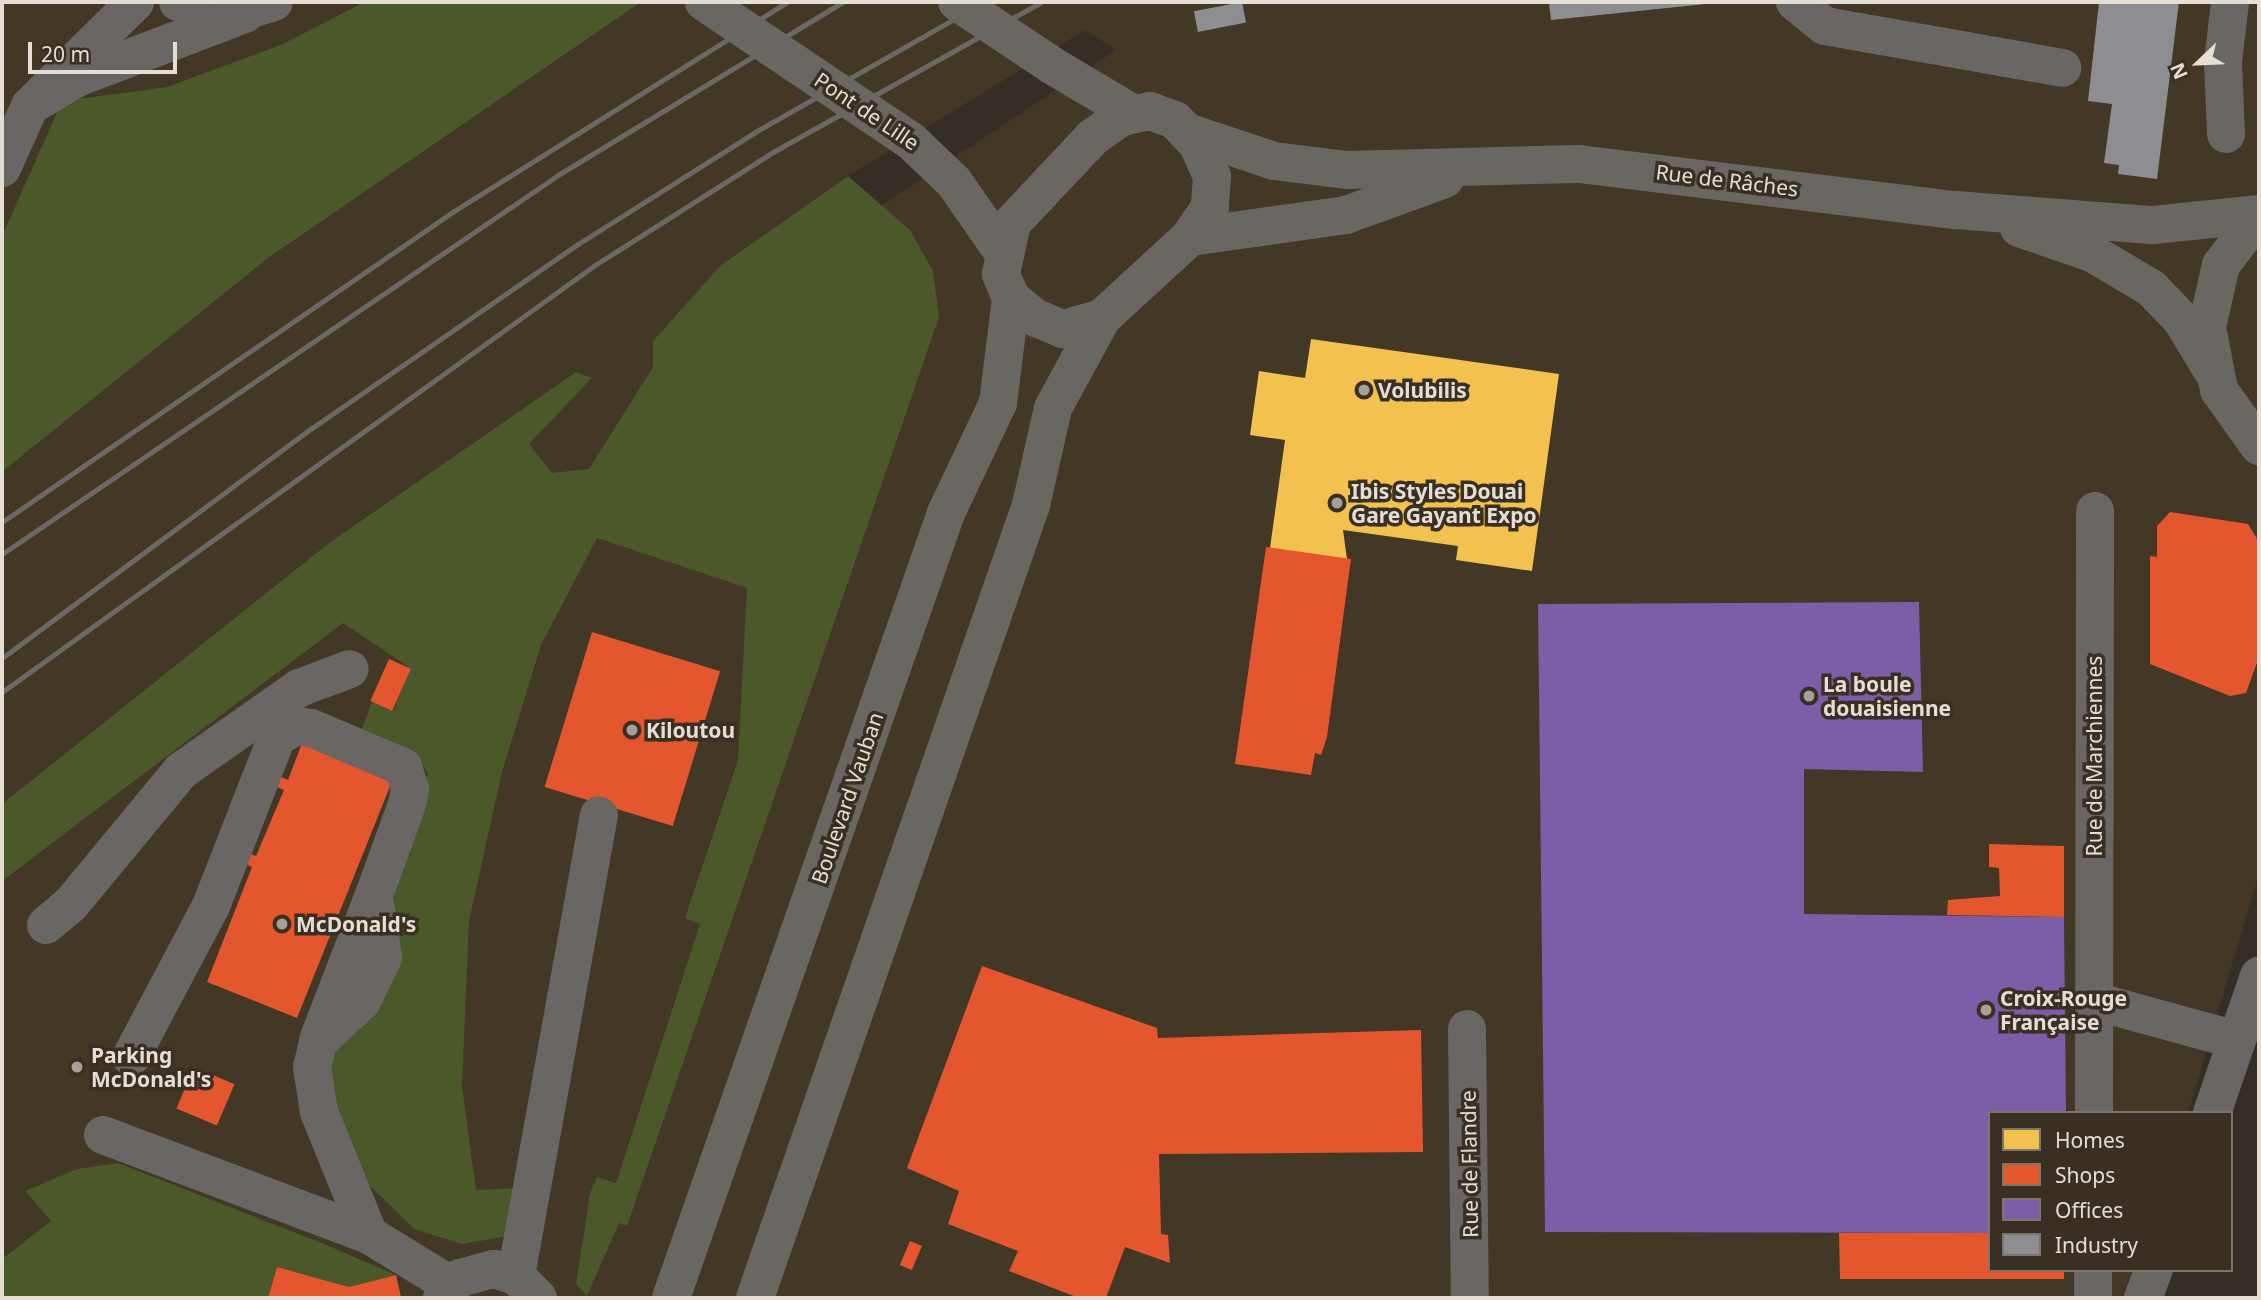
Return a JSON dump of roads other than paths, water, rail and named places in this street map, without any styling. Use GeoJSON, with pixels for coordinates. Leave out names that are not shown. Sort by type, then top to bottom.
{"type":"FeatureCollection","features":[{"type":"Feature","properties":{"kind":"main road","name":"Pont de Lille"},"geometry":{"type":"LineString","coordinates":[[704,2],[911,141],[954,182],[1002,251]]}},
{"type":"Feature","properties":{"kind":"main road"},"geometry":{"type":"LineString","coordinates":[[755,1298],[1031,505],[1053,408],[1102,318],[1190,237],[1210,207],[1212,176],[1187,132],[1162,114],[1132,113],[1053,66],[957,2]]}},
{"type":"Feature","properties":{"kind":"main road"},"geometry":{"type":"LineString","coordinates":[[1102,318],[1063,329],[1034,317],[1011,298],[1001,274],[1002,251],[1033,196],[1093,136],[1132,113]]}},
{"type":"Feature","properties":{"kind":"main road","name":"Rue de Râches"},"geometry":{"type":"LineString","coordinates":[[1187,132],[1274,161],[1320,167],[1498,166],[1635,169],[1956,210],[2153,225],[2259,214]]}},
{"type":"Feature","properties":{"kind":"main road","name":"Rue de Râches"},"geometry":{"type":"LineString","coordinates":[[1190,237],[1346,215],[1498,166]]}},
{"type":"Feature","properties":{"kind":"main road","name":"Rue de Râches"},"geometry":{"type":"LineString","coordinates":[[1956,210],[2067,242],[2124,270],[2181,319],[2212,370]]}},
{"type":"Feature","properties":{"kind":"main road"},"geometry":{"type":"LineString","coordinates":[[2259,214],[2232,246],[2214,285],[2207,327],[2212,370],[2229,409],[2259,446]]}},
{"type":"Feature","properties":{"kind":"main road","name":"Boulevard Vauban"},"geometry":{"type":"LineString","coordinates":[[671,1298],[946,513],[998,403],[1011,298]]}},
{"type":"Feature","properties":{"kind":"street"},"geometry":{"type":"LineString","coordinates":[[2,168],[30,106],[135,2]]}},
{"type":"Feature","properties":{"kind":"street"},"geometry":{"type":"LineString","coordinates":[[178,2],[215,15],[260,8]]}},
{"type":"Feature","properties":{"kind":"street"},"geometry":{"type":"LineString","coordinates":[[1795,2],[1825,26],[2062,68]]}},
{"type":"Feature","properties":{"kind":"street"},"geometry":{"type":"LineString","coordinates":[[30,106],[77,78],[260,8]]}},
{"type":"Feature","properties":{"kind":"street"},"geometry":{"type":"LineString","coordinates":[[2226,134],[2239,15]]}},
{"type":"Feature","properties":{"kind":"street","name":"Rue de Marchiennes"},"geometry":{"type":"LineString","coordinates":[[2094,1111],[2095,511]]}},
{"type":"Feature","properties":{"kind":"street"},"geometry":{"type":"LineString","coordinates":[[46,925],[71,904],[181,771],[299,688],[351,669]]}},
{"type":"Feature","properties":{"kind":"street"},"geometry":{"type":"LineString","coordinates":[[131,1057],[190,952],[269,753],[285,731],[311,728],[403,767],[409,777],[407,804],[318,1042],[312,1067],[318,1112],[369,1236]]}},
{"type":"Feature","properties":{"kind":"street"},"geometry":{"type":"LineString","coordinates":[[103,1135],[369,1236],[446,1292],[482,1269],[527,1287],[599,815]]}},
{"type":"Feature","properties":{"kind":"street"},"geometry":{"type":"LineString","coordinates":[[2213,1111],[2259,976]]}},
{"type":"Feature","properties":{"kind":"street"},"geometry":{"type":"LineString","coordinates":[[2094,1001],[2238,1040]]}},
{"type":"Feature","properties":{"kind":"street","name":"Rue de Flandre"},"geometry":{"type":"LineString","coordinates":[[1467,1029],[1471,1298]]}},
{"type":"Feature","properties":{"kind":"street"},"geometry":{"type":"LineString","coordinates":[[2093,1272],[2093,1298]]}},
{"type":"Feature","properties":{"kind":"street"},"geometry":{"type":"LineString","coordinates":[[2143,1298],[2153,1272]]}},
{"type":"Feature","properties":{"kind":"railway"},"geometry":{"type":"LineString","coordinates":[[2,522],[454,211],[787,2]]}},
{"type":"Feature","properties":{"kind":"railway"},"geometry":{"type":"LineString","coordinates":[[2,554],[558,175],[842,2]]}},
{"type":"Feature","properties":{"kind":"railway"},"geometry":{"type":"LineString","coordinates":[[2,658],[312,428],[578,244],[755,132],[984,2]]}},
{"type":"Feature","properties":{"kind":"railway"},"geometry":{"type":"LineString","coordinates":[[2,692],[595,265],[773,152],[1041,2]]}},
{"type":"Feature","properties":{"kind":"place","name":"Volubilis"},"geometry":{"type":"Point","coordinates":[1364,390]}},
{"type":"Feature","properties":{"kind":"place","name":"Ibis Styles Douai Gare Gayant Expo"},"geometry":{"type":"Point","coordinates":[1337,503]}},
{"type":"Feature","properties":{"kind":"place","name":"La boule douaisienne"},"geometry":{"type":"Point","coordinates":[1809,696]}},
{"type":"Feature","properties":{"kind":"place","name":"Kiloutou"},"geometry":{"type":"Point","coordinates":[632,730]}},
{"type":"Feature","properties":{"kind":"place","name":"McDonald's"},"geometry":{"type":"Point","coordinates":[282,924]}},
{"type":"Feature","properties":{"kind":"place","name":"Croix-Rouge Française"},"geometry":{"type":"Point","coordinates":[1986,1010]}},
{"type":"Feature","properties":{"kind":"place","name":"Parking McDonald's"},"geometry":{"type":"Point","coordinates":[77,1067]}}]}
